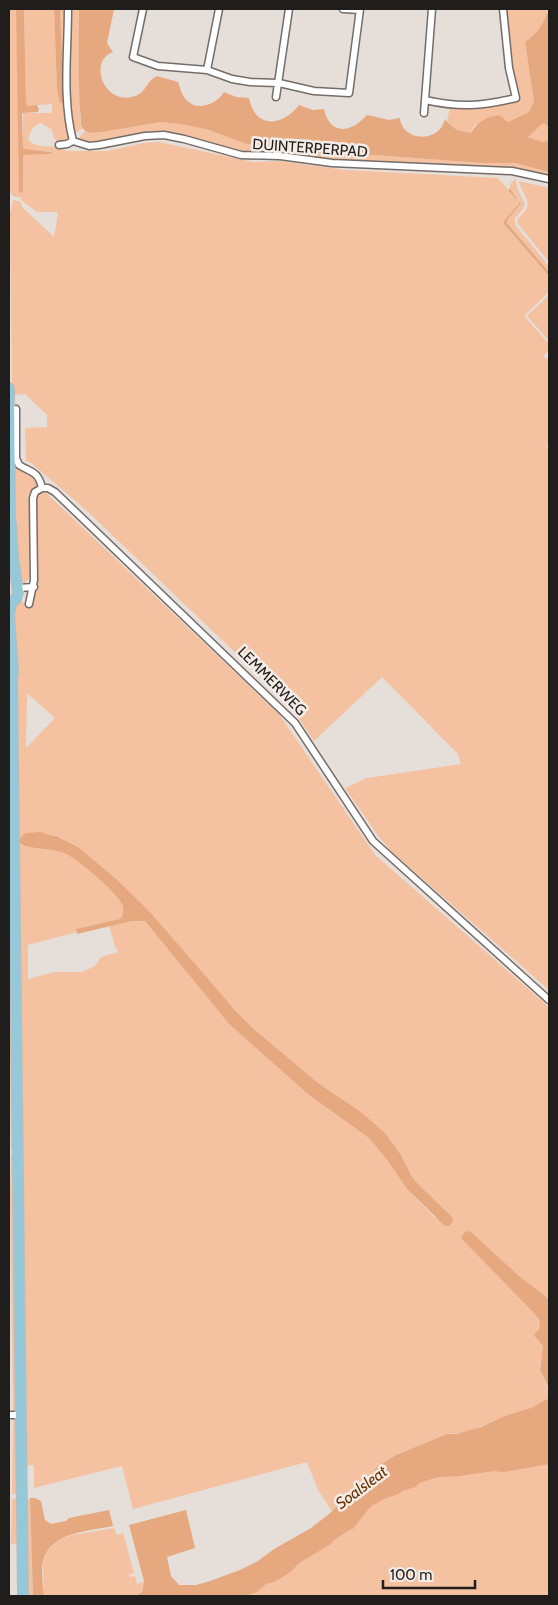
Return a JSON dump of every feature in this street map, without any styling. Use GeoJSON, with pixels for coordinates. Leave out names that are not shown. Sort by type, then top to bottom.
{"type":"FeatureCollection","features":[{"type":"Feature","properties":{"kind":"main road"},"geometry":{"type":"LineString","coordinates":[[9,388],[9,522],[12,524],[12,565],[18,588],[18,596],[10,604],[9,615],[13,672],[10,671],[16,946],[23,1596]]}},
{"type":"Feature","properties":{"kind":"street"},"geometry":{"type":"LineString","coordinates":[[68,9],[67,88],[69,125],[73,141]]}},
{"type":"Feature","properties":{"kind":"street"},"geometry":{"type":"LineString","coordinates":[[143,9],[133,57],[158,66],[207,70],[232,79],[279,83],[314,91],[349,93],[360,10],[343,9]]}},
{"type":"Feature","properties":{"kind":"street"},"geometry":{"type":"LineString","coordinates":[[207,70],[219,9]]}},
{"type":"Feature","properties":{"kind":"street"},"geometry":{"type":"LineString","coordinates":[[276,97],[290,9]]}},
{"type":"Feature","properties":{"kind":"street"},"geometry":{"type":"LineString","coordinates":[[424,113],[432,9]]}},
{"type":"Feature","properties":{"kind":"street"},"geometry":{"type":"LineString","coordinates":[[425,100],[447,105],[469,106],[516,98],[509,68],[503,9]]}},
{"type":"Feature","properties":{"kind":"street","name":"DUINTERPERPAD"},"geometry":{"type":"LineString","coordinates":[[59,145],[73,141],[89,146],[145,136],[164,135],[241,155],[280,156],[332,162],[512,171],[549,179]]}},
{"type":"Feature","properties":{"kind":"street","name":"LEMMERWEG"},"geometry":{"type":"LineString","coordinates":[[16,409],[17,462],[20,466],[38,476],[42,488],[48,488],[55,492],[295,722],[373,841],[549,1000]]}},
{"type":"Feature","properties":{"kind":"street"},"geometry":{"type":"LineString","coordinates":[[29,604],[34,587],[33,498],[35,492],[42,488]]}},
{"type":"Feature","properties":{"kind":"street"},"geometry":{"type":"LineString","coordinates":[[18,588],[34,587]]}},
{"type":"Feature","properties":{"kind":"street"},"geometry":{"type":"LineString","coordinates":[[9,1415],[21,1415]]}},
{"type":"Feature","properties":{"kind":"shaded area"},"geometry":{"type":"Polygon","coordinates":[[[9,9],[16,9],[20,192],[23,155],[51,154],[51,151],[23,150],[23,113],[52,113],[52,104],[28,106],[26,103],[24,9],[54,9],[57,89],[63,103],[60,9],[66,9],[69,138],[66,142],[58,142],[54,138],[52,130],[41,123],[33,127],[28,140],[31,143],[50,147],[65,146],[65,151],[108,151],[144,143],[159,142],[253,162],[278,161],[346,170],[498,178],[519,202],[504,224],[549,276],[549,292],[525,317],[548,343],[549,341],[549,350],[543,357],[549,359],[549,446],[546,446],[549,450],[549,990],[392,852],[379,837],[345,788],[367,778],[461,764],[458,754],[382,677],[314,741],[290,705],[85,509],[30,462],[26,461],[25,428],[47,427],[47,415],[25,394],[12,395],[10,214],[13,200],[21,202],[22,207],[54,237],[58,214],[56,212],[37,212],[21,200],[21,198],[13,196],[9,190],[9,9]]]}},
{"type":"Feature","properties":{"kind":"shaded area"},"geometry":{"type":"Polygon","coordinates":[[[69,9],[79,9],[80,119],[82,129],[75,133],[71,130],[68,73],[69,9]]]}},
{"type":"Feature","properties":{"kind":"shaded area"},"geometry":{"type":"Polygon","coordinates":[[[503,9],[548,9],[540,28],[525,42],[534,101],[529,112],[508,122],[502,118],[474,125],[471,133],[457,130],[447,121],[450,107],[473,107],[511,101],[516,89],[510,64],[503,9]]]}},
{"type":"Feature","properties":{"kind":"shaded area"},"geometry":{"type":"Polygon","coordinates":[[[161,122],[209,130],[244,143],[262,147],[339,155],[374,155],[482,163],[515,163],[549,172],[549,178],[512,168],[362,162],[247,154],[176,136],[90,144],[78,139],[85,131],[93,133],[102,132],[161,122]]]}},
{"type":"Feature","properties":{"kind":"shaded area"},"geometry":{"type":"Polygon","coordinates":[[[543,123],[549,127],[549,141],[542,143],[528,137],[543,123]]]}},
{"type":"Feature","properties":{"kind":"shaded area"},"geometry":{"type":"Polygon","coordinates":[[[515,179],[525,204],[515,218],[515,225],[549,266],[549,272],[507,223],[508,219],[521,205],[519,199],[510,188],[510,184],[515,179]]]}},
{"type":"Feature","properties":{"kind":"shaded area"},"geometry":{"type":"Polygon","coordinates":[[[519,181],[549,188],[549,262],[518,224],[517,220],[525,210],[528,202],[519,181]]]}},
{"type":"Feature","properties":{"kind":"shaded area"},"geometry":{"type":"Polygon","coordinates":[[[549,295],[549,341],[527,316],[549,295]]]}},
{"type":"Feature","properties":{"kind":"shaded area"},"geometry":{"type":"Polygon","coordinates":[[[13,463],[37,478],[38,485],[33,490],[31,576],[25,583],[21,581],[17,565],[13,463]]]}},
{"type":"Feature","properties":{"kind":"shaded area"},"geometry":{"type":"Polygon","coordinates":[[[43,490],[279,714],[375,855],[549,1007],[549,1299],[518,1275],[471,1232],[534,1313],[542,1333],[543,1349],[540,1369],[549,1398],[546,1401],[549,1400],[549,1596],[246,1596],[257,1592],[266,1584],[288,1574],[301,1562],[331,1544],[351,1529],[343,1503],[537,1406],[469,1431],[447,1434],[396,1455],[384,1462],[332,1511],[318,1490],[307,1462],[133,1509],[122,1466],[34,1488],[34,1465],[25,1466],[19,843],[29,847],[58,851],[70,856],[112,892],[122,904],[123,910],[120,919],[76,929],[77,932],[28,945],[28,979],[55,972],[82,972],[95,966],[101,957],[119,952],[116,949],[109,926],[137,920],[145,921],[229,1024],[309,1095],[369,1138],[407,1189],[435,1218],[446,1211],[412,1177],[401,1155],[385,1133],[361,1112],[318,1083],[255,1030],[78,847],[49,834],[34,833],[19,839],[13,606],[19,601],[30,606],[35,594],[35,501],[37,495],[43,490]],[[27,693],[26,747],[28,746],[55,718],[27,693]]]}},
{"type":"Feature","properties":{"kind":"shaded area"},"geometry":{"type":"Polygon","coordinates":[[[12,953],[14,1149],[11,1149],[9,954],[12,953]]]}},
{"type":"Feature","properties":{"kind":"shaded area"},"geometry":{"type":"Polygon","coordinates":[[[11,1155],[14,1155],[18,1412],[13,1413],[10,1204],[11,1155]]]}},
{"type":"Feature","properties":{"kind":"shaded area"},"geometry":{"type":"Polygon","coordinates":[[[18,1418],[19,1494],[12,1494],[13,1419],[18,1418]]]}},
{"type":"Feature","properties":{"kind":"shaded area"},"geometry":{"type":"Polygon","coordinates":[[[19,1498],[20,1543],[11,1544],[12,1499],[19,1498]]]}},
{"type":"Feature","properties":{"kind":"shaded area"},"geometry":{"type":"Polygon","coordinates":[[[30,1498],[33,1596],[27,1596],[26,1501],[30,1498]]]}},
{"type":"Feature","properties":{"kind":"shaded area"},"geometry":{"type":"Polygon","coordinates":[[[114,1528],[117,1535],[123,1533],[134,1573],[129,1575],[130,1577],[135,1576],[137,1584],[143,1582],[142,1592],[136,1596],[44,1596],[43,1563],[46,1552],[53,1544],[72,1535],[114,1528]]]}},
{"type":"Feature","properties":{"kind":"water"},"geometry":{"type":"Polygon","coordinates":[[[16,9],[24,9],[26,103],[28,106],[37,105],[39,109],[38,112],[22,113],[23,149],[52,152],[51,154],[23,155],[23,192],[21,193],[19,191],[16,9]]]}},
{"type":"Feature","properties":{"kind":"water"},"geometry":{"type":"Polygon","coordinates":[[[54,9],[60,9],[64,103],[60,103],[57,89],[54,9]]]}},
{"type":"Feature","properties":{"kind":"water"},"geometry":{"type":"Polygon","coordinates":[[[79,9],[114,9],[107,43],[113,52],[105,57],[101,64],[101,72],[107,89],[115,95],[124,98],[135,96],[142,92],[150,81],[157,76],[178,82],[184,97],[193,105],[211,104],[221,97],[224,92],[236,97],[249,98],[252,108],[263,120],[277,121],[285,118],[299,105],[313,110],[324,109],[331,124],[336,128],[342,129],[354,125],[367,115],[389,120],[400,118],[401,124],[409,133],[421,137],[434,134],[440,129],[445,120],[457,130],[471,133],[479,123],[490,117],[499,115],[508,122],[529,112],[534,101],[525,42],[540,27],[549,9],[549,127],[543,123],[528,137],[542,142],[549,141],[549,172],[515,163],[482,163],[374,155],[339,155],[262,147],[244,143],[209,130],[161,122],[100,132],[87,132],[82,127],[80,110],[79,9]]]}},
{"type":"Feature","properties":{"kind":"water"},"geometry":{"type":"Polygon","coordinates":[[[510,188],[521,204],[508,219],[507,223],[549,272],[549,276],[504,224],[504,221],[519,204],[508,190],[510,188]]]}},
{"type":"Feature","properties":{"kind":"water"},"geometry":{"type":"Polygon","coordinates":[[[40,832],[58,837],[78,847],[116,879],[148,910],[235,1010],[255,1030],[318,1083],[361,1112],[385,1133],[401,1155],[412,1177],[452,1217],[453,1222],[449,1226],[445,1226],[407,1189],[369,1138],[309,1095],[229,1024],[145,921],[132,921],[77,934],[76,929],[120,919],[123,912],[122,904],[104,884],[70,856],[58,851],[29,847],[19,843],[19,839],[26,833],[40,832]]]}},
{"type":"Feature","properties":{"kind":"water"},"geometry":{"type":"Polygon","coordinates":[[[466,1231],[471,1232],[518,1275],[549,1299],[549,1389],[540,1370],[543,1346],[534,1335],[540,1328],[539,1320],[462,1239],[461,1237],[466,1231]]]}},
{"type":"Feature","properties":{"kind":"water","name":"Soalsleat"},"geometry":{"type":"Polygon","coordinates":[[[549,1398],[549,1464],[504,1472],[494,1471],[438,1477],[419,1483],[416,1487],[404,1490],[370,1507],[353,1529],[301,1562],[288,1574],[266,1584],[257,1592],[246,1596],[136,1596],[142,1592],[144,1581],[129,1525],[186,1510],[195,1548],[167,1557],[171,1576],[179,1585],[196,1585],[210,1581],[258,1561],[274,1549],[311,1528],[366,1481],[378,1466],[396,1455],[447,1434],[456,1434],[481,1427],[505,1416],[531,1408],[549,1398]]]}},
{"type":"Feature","properties":{"kind":"water"},"geometry":{"type":"Polygon","coordinates":[[[30,1498],[41,1501],[45,1520],[51,1524],[66,1521],[69,1518],[109,1510],[113,1526],[72,1534],[53,1544],[47,1551],[43,1561],[44,1596],[33,1596],[30,1498]]]}}]}
